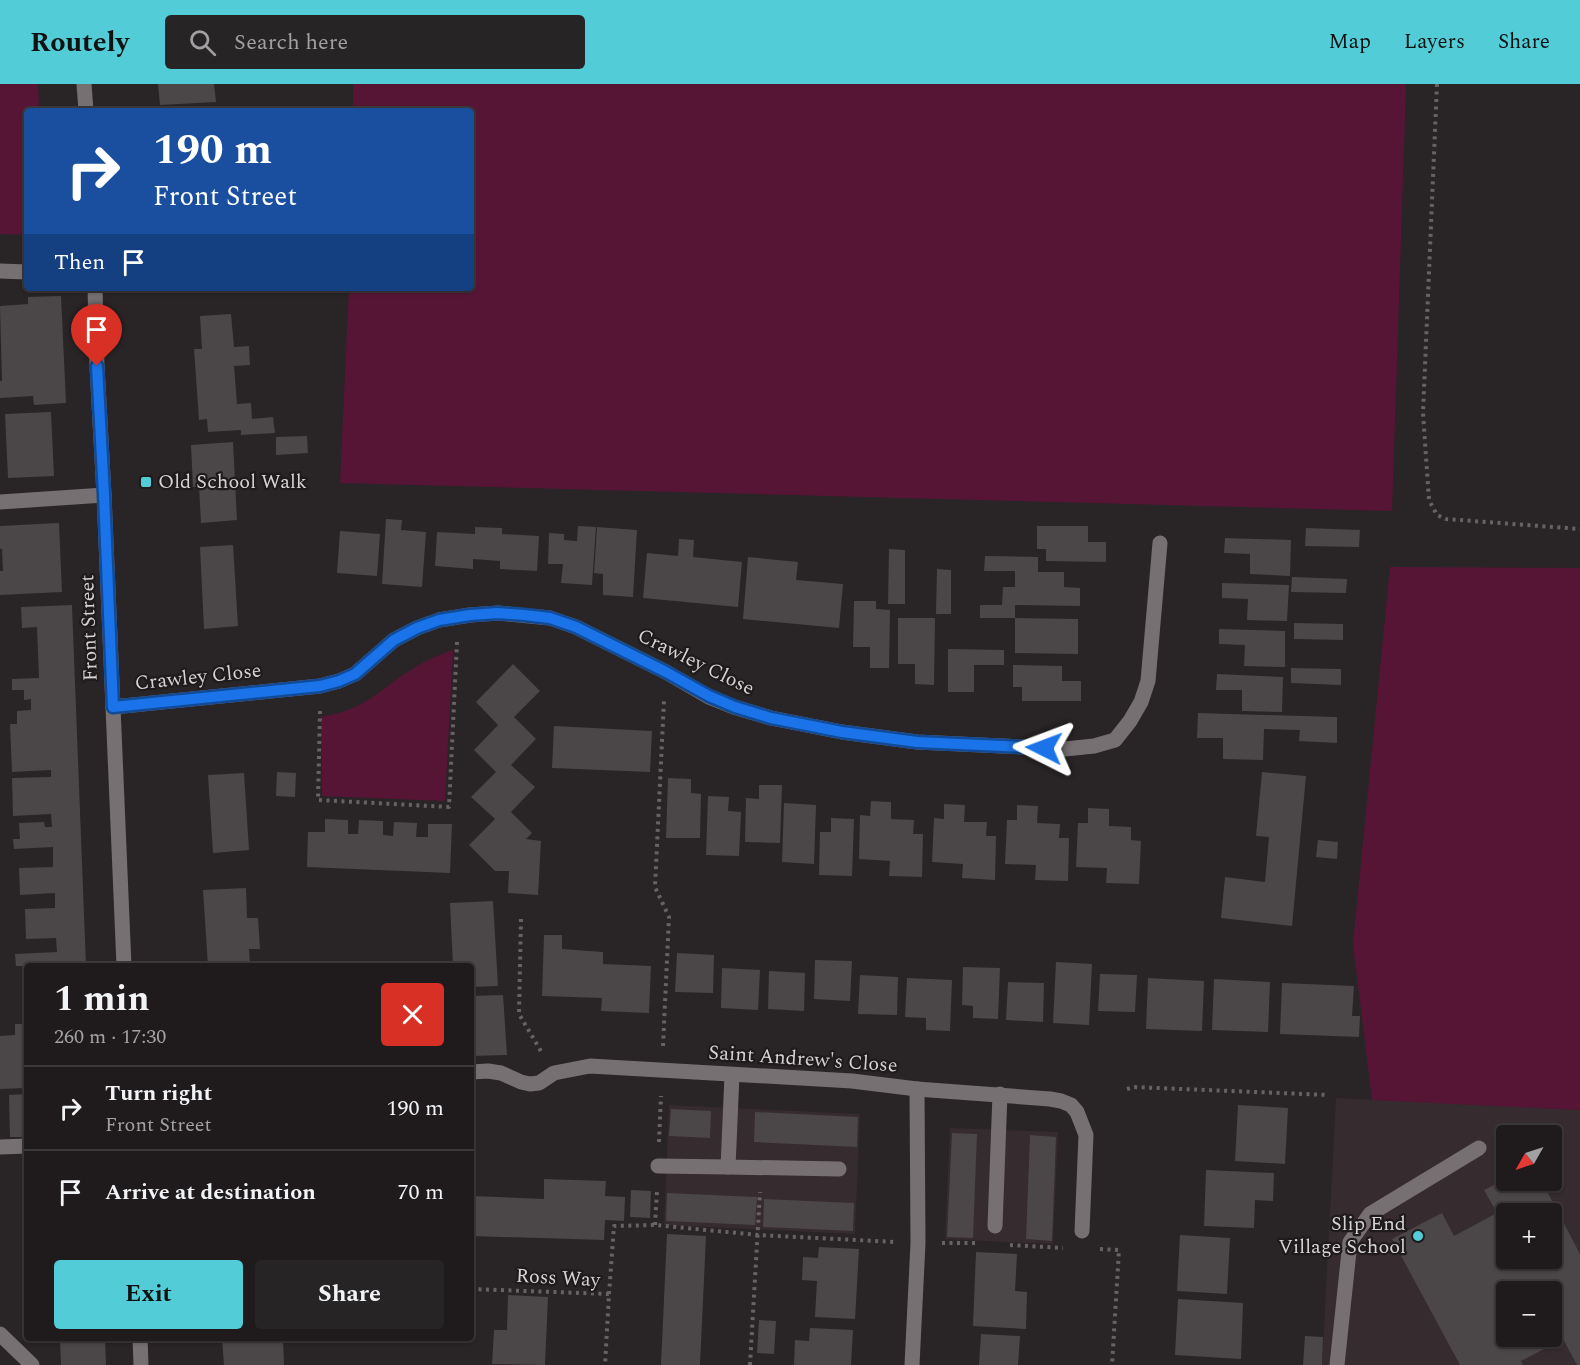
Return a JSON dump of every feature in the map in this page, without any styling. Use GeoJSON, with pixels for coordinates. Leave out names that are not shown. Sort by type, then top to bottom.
{"type":"FeatureCollection","features":[{"type":"Feature","properties":{"kind":"street"},"geometry":{"type":"LineString","coordinates":[[84,84],[86,108]]}},
{"type":"Feature","properties":{"kind":"street"},"geometry":{"type":"LineString","coordinates":[[0,271],[24,272]]}},
{"type":"Feature","properties":{"kind":"street","name":"Front Street"},"geometry":{"type":"LineString","coordinates":[[95,291],[124,963]]}},
{"type":"Feature","properties":{"kind":"street"},"geometry":{"type":"LineString","coordinates":[[0,502],[104,495]]}},
{"type":"Feature","properties":{"kind":"street","name":"Crawley Close"},"geometry":{"type":"LineString","coordinates":[[113,707],[320,686],[355,674],[394,640],[417,628],[439,620],[498,613],[550,618],[576,627],[709,696],[771,718],[842,732],[917,742],[1065,749],[1094,746],[1115,740],[1142,702],[1148,681],[1160,543]]}},
{"type":"Feature","properties":{"kind":"street","name":"Saint Andrew's Close"},"geometry":{"type":"LineString","coordinates":[[474,1072],[501,1073],[530,1084],[539,1083],[554,1073],[590,1066],[852,1081],[917,1089],[918,1243],[912,1365]]}},
{"type":"Feature","properties":{"kind":"street"},"geometry":{"type":"LineString","coordinates":[[728,1167],[732,1075]]}},
{"type":"Feature","properties":{"kind":"street"},"geometry":{"type":"LineString","coordinates":[[917,1089],[1000,1094],[1061,1101],[1071,1105],[1077,1112],[1086,1135],[1082,1231]]}},
{"type":"Feature","properties":{"kind":"street"},"geometry":{"type":"LineString","coordinates":[[995,1226],[1000,1094]]}},
{"type":"Feature","properties":{"kind":"street"},"geometry":{"type":"LineString","coordinates":[[0,1146],[24,1146]]}},
{"type":"Feature","properties":{"kind":"street"},"geometry":{"type":"LineString","coordinates":[[1337,1365],[1350,1242],[1359,1227],[1370,1214],[1479,1148]]}},
{"type":"Feature","properties":{"kind":"street"},"geometry":{"type":"LineString","coordinates":[[658,1166],[839,1169]]}},
{"type":"Feature","properties":{"kind":"street"},"geometry":{"type":"LineString","coordinates":[[0,1334],[32,1365]]}},
{"type":"Feature","properties":{"kind":"street"},"geometry":{"type":"LineString","coordinates":[[140,1341],[141,1365]]}},
{"type":"Feature","properties":{"kind":"path"},"geometry":{"type":"LineString","coordinates":[[1437,84],[1423,413],[1429,500],[1437,515],[1446,519],[1580,529]]}},
{"type":"Feature","properties":{"kind":"path"},"geometry":{"type":"LineString","coordinates":[[320,686],[318,800],[449,807],[458,617]]}},
{"type":"Feature","properties":{"kind":"path"},"geometry":{"type":"LineString","coordinates":[[655,1225],[669,917],[655,887],[666,672]]}},
{"type":"Feature","properties":{"kind":"path"},"geometry":{"type":"LineString","coordinates":[[521,919],[519,1014],[554,1073]]}},
{"type":"Feature","properties":{"kind":"path"},"geometry":{"type":"LineString","coordinates":[[1127,1089],[1133,1087],[1329,1095]]}},
{"type":"Feature","properties":{"kind":"path"},"geometry":{"type":"LineString","coordinates":[[750,1365],[761,1167]]}},
{"type":"Feature","properties":{"kind":"path"},"geometry":{"type":"LineString","coordinates":[[609,1294],[614,1226],[655,1225],[758,1235],[918,1243],[983,1243]]}},
{"type":"Feature","properties":{"kind":"path"},"geometry":{"type":"LineString","coordinates":[[1006,1244],[1064,1248]]}},
{"type":"Feature","properties":{"kind":"path"},"geometry":{"type":"LineString","coordinates":[[1097,1249],[1119,1250],[1112,1365]]}},
{"type":"Feature","properties":{"kind":"path","name":"Ross Way"},"geometry":{"type":"LineString","coordinates":[[474,1289],[609,1294],[605,1365]]}},
{"type":"Feature","properties":{"kind":"shaded area"},"geometry":{"type":"Polygon","coordinates":[[[0,84],[38,84],[39,108],[24,108],[24,235],[0,234],[0,84]]]}},
{"type":"Feature","properties":{"kind":"shaded area"},"geometry":{"type":"Polygon","coordinates":[[[353,84],[1406,84],[1392,511],[340,483],[349,291],[474,291],[474,108],[353,108],[353,84]]]}},
{"type":"Feature","properties":{"kind":"shaded area"},"geometry":{"type":"Polygon","coordinates":[[[1390,567],[1580,568],[1580,1110],[1372,1100],[1353,944],[1390,567]]]}},
{"type":"Feature","properties":{"kind":"shaded area"},"geometry":{"type":"Polygon","coordinates":[[[453,650],[445,801],[322,796],[321,717],[356,706],[421,664],[453,650]]]}},
{"type":"Feature","properties":{"kind":"shaded area","name":"Slip End Village School"},"geometry":{"type":"Polygon","coordinates":[[[1336,1098],[1580,1110],[1580,1365],[1322,1365],[1336,1098]]]}},
{"type":"Feature","properties":{"kind":"shaded area"},"geometry":{"type":"Polygon","coordinates":[[[669,1105],[860,1114],[855,1234],[664,1225],[669,1105]]]}},
{"type":"Feature","properties":{"kind":"shaded area"},"geometry":{"type":"Polygon","coordinates":[[[950,1128],[1058,1132],[1053,1244],[945,1239],[950,1128]]]}},
{"type":"Feature","properties":{"kind":"building"},"geometry":{"type":"Polygon","coordinates":[[[158,84],[214,84],[216,102],[160,105],[158,84]]]}},
{"type":"Feature","properties":{"kind":"building"},"geometry":{"type":"Polygon","coordinates":[[[61,296],[66,403],[34,405],[33,396],[0,398],[0,381],[2,381],[0,306],[28,304],[28,297],[61,296]]]}},
{"type":"Feature","properties":{"kind":"building"},"geometry":{"type":"Polygon","coordinates":[[[231,314],[234,347],[249,346],[250,365],[234,366],[237,404],[251,403],[252,419],[273,417],[275,433],[241,435],[241,430],[208,432],[207,419],[199,420],[194,349],[202,349],[200,316],[231,314]]]}},
{"type":"Feature","properties":{"kind":"building"},"geometry":{"type":"Polygon","coordinates":[[[51,412],[54,476],[8,478],[5,414],[51,412]]]}},
{"type":"Feature","properties":{"kind":"building"},"geometry":{"type":"Polygon","coordinates":[[[307,436],[308,453],[276,455],[276,437],[307,436]]]}},
{"type":"Feature","properties":{"kind":"building"},"geometry":{"type":"Polygon","coordinates":[[[233,442],[237,520],[201,523],[199,487],[193,487],[191,445],[233,442]]]}},
{"type":"Feature","properties":{"kind":"building"},"geometry":{"type":"Polygon","coordinates":[[[386,519],[402,520],[401,530],[426,532],[422,587],[382,584],[386,519]]]}},
{"type":"Feature","properties":{"kind":"building"},"geometry":{"type":"Polygon","coordinates":[[[59,523],[62,592],[0,595],[0,571],[3,571],[0,526],[59,523]]]}},
{"type":"Feature","properties":{"kind":"building"},"geometry":{"type":"Polygon","coordinates":[[[578,526],[596,527],[592,585],[561,583],[563,564],[548,564],[549,533],[564,534],[564,540],[577,541],[578,526]]]}},
{"type":"Feature","properties":{"kind":"building"},"geometry":{"type":"Polygon","coordinates":[[[1037,526],[1088,526],[1088,542],[1106,542],[1106,562],[1046,561],[1046,549],[1037,549],[1037,526]]]}},
{"type":"Feature","properties":{"kind":"building"},"geometry":{"type":"Polygon","coordinates":[[[475,527],[502,528],[502,534],[539,536],[537,571],[500,569],[500,561],[473,559],[473,569],[435,566],[437,532],[475,534],[475,527]]]}},
{"type":"Feature","properties":{"kind":"building"},"geometry":{"type":"Polygon","coordinates":[[[597,527],[637,530],[633,597],[603,595],[603,574],[594,573],[597,527]]]}},
{"type":"Feature","properties":{"kind":"building"},"geometry":{"type":"Polygon","coordinates":[[[1306,528],[1360,530],[1359,547],[1305,546],[1306,528]]]}},
{"type":"Feature","properties":{"kind":"building"},"geometry":{"type":"Polygon","coordinates":[[[340,531],[380,534],[377,576],[337,573],[340,531]]]}},
{"type":"Feature","properties":{"kind":"building"},"geometry":{"type":"Polygon","coordinates":[[[1225,538],[1291,540],[1290,576],[1250,574],[1250,554],[1224,553],[1225,538]]]}},
{"type":"Feature","properties":{"kind":"building"},"geometry":{"type":"Polygon","coordinates":[[[679,539],[694,540],[693,557],[742,562],[738,607],[643,598],[647,553],[678,556],[679,539]]]}},
{"type":"Feature","properties":{"kind":"building"},"geometry":{"type":"Polygon","coordinates":[[[233,545],[238,626],[204,629],[200,547],[233,545]]]}},
{"type":"Feature","properties":{"kind":"building"},"geometry":{"type":"Polygon","coordinates":[[[889,549],[905,550],[905,604],[888,604],[889,549]]]}},
{"type":"Feature","properties":{"kind":"building"},"geometry":{"type":"Polygon","coordinates":[[[985,556],[1038,557],[1038,572],[1064,572],[1064,587],[1080,588],[1080,606],[1015,605],[1015,618],[980,618],[980,605],[1002,605],[1003,587],[1015,587],[1015,571],[984,571],[985,556]]]}},
{"type":"Feature","properties":{"kind":"building"},"geometry":{"type":"Polygon","coordinates":[[[748,557],[798,562],[796,580],[843,584],[839,628],[743,619],[748,557]]]}},
{"type":"Feature","properties":{"kind":"building"},"geometry":{"type":"Polygon","coordinates":[[[937,569],[951,570],[951,614],[936,614],[937,569]]]}},
{"type":"Feature","properties":{"kind":"building"},"geometry":{"type":"Polygon","coordinates":[[[1292,577],[1347,579],[1346,593],[1291,592],[1292,577]]]}},
{"type":"Feature","properties":{"kind":"building"},"geometry":{"type":"Polygon","coordinates":[[[1222,583],[1289,585],[1287,621],[1247,620],[1248,599],[1222,598],[1222,583]]]}},
{"type":"Feature","properties":{"kind":"building"},"geometry":{"type":"Polygon","coordinates":[[[854,601],[876,601],[876,609],[890,610],[889,668],[870,668],[870,647],[853,647],[854,601]]]}},
{"type":"Feature","properties":{"kind":"building"},"geometry":{"type":"Polygon","coordinates":[[[72,605],[86,963],[24,963],[24,966],[16,966],[15,954],[57,952],[56,938],[26,939],[25,909],[55,908],[55,893],[20,895],[19,868],[53,867],[53,847],[14,849],[13,839],[20,839],[19,823],[44,822],[45,827],[52,827],[51,814],[13,816],[12,778],[51,777],[51,770],[12,772],[10,724],[17,724],[17,711],[31,710],[31,699],[24,700],[24,690],[12,690],[12,679],[39,678],[37,627],[22,628],[21,607],[72,605]]]}},
{"type":"Feature","properties":{"kind":"building"},"geometry":{"type":"Polygon","coordinates":[[[898,618],[935,618],[934,685],[915,684],[915,664],[898,664],[898,618]]]}},
{"type":"Feature","properties":{"kind":"building"},"geometry":{"type":"Polygon","coordinates":[[[1015,618],[1078,619],[1078,654],[1015,653],[1015,618]]]}},
{"type":"Feature","properties":{"kind":"building"},"geometry":{"type":"Polygon","coordinates":[[[1294,623],[1343,624],[1343,640],[1294,639],[1294,623]]]}},
{"type":"Feature","properties":{"kind":"building"},"geometry":{"type":"Polygon","coordinates":[[[1219,629],[1285,631],[1285,667],[1244,666],[1245,645],[1219,644],[1219,629]]]}},
{"type":"Feature","properties":{"kind":"building"},"geometry":{"type":"Polygon","coordinates":[[[948,649],[1004,650],[1004,665],[974,665],[974,692],[948,692],[948,649]]]}},
{"type":"Feature","properties":{"kind":"building"},"geometry":{"type":"Polygon","coordinates":[[[513,664],[540,691],[514,717],[536,739],[511,765],[535,787],[511,812],[532,833],[526,839],[541,841],[538,895],[508,893],[509,871],[495,871],[469,845],[495,819],[471,797],[496,772],[474,750],[498,725],[476,702],[513,664]]]}},
{"type":"Feature","properties":{"kind":"building"},"geometry":{"type":"Polygon","coordinates":[[[1013,665],[1062,666],[1062,681],[1081,681],[1081,701],[1022,701],[1022,687],[1013,687],[1013,665]]]}},
{"type":"Feature","properties":{"kind":"building"},"geometry":{"type":"Polygon","coordinates":[[[1291,668],[1341,669],[1341,685],[1291,683],[1291,668]]]}},
{"type":"Feature","properties":{"kind":"building"},"geometry":{"type":"Polygon","coordinates":[[[1217,674],[1283,677],[1282,712],[1242,711],[1242,690],[1216,690],[1217,674]]]}},
{"type":"Feature","properties":{"kind":"building"},"geometry":{"type":"Polygon","coordinates":[[[1198,713],[1337,717],[1337,743],[1299,741],[1300,730],[1264,729],[1263,760],[1223,759],[1223,738],[1197,738],[1198,713]]]}},
{"type":"Feature","properties":{"kind":"building"},"geometry":{"type":"Polygon","coordinates":[[[554,726],[652,731],[650,772],[552,768],[554,726]]]}},
{"type":"Feature","properties":{"kind":"building"},"geometry":{"type":"Polygon","coordinates":[[[277,772],[296,773],[295,797],[276,796],[277,772]]]}},
{"type":"Feature","properties":{"kind":"building"},"geometry":{"type":"Polygon","coordinates":[[[1262,772],[1306,776],[1292,926],[1221,918],[1225,877],[1265,882],[1269,837],[1256,836],[1262,772]]]}},
{"type":"Feature","properties":{"kind":"building"},"geometry":{"type":"Polygon","coordinates":[[[244,773],[249,850],[213,853],[208,775],[244,773]]]}},
{"type":"Feature","properties":{"kind":"building"},"geometry":{"type":"Polygon","coordinates":[[[668,778],[691,779],[691,793],[701,794],[700,838],[666,838],[668,778]]]}},
{"type":"Feature","properties":{"kind":"building"},"geometry":{"type":"Polygon","coordinates":[[[759,785],[782,785],[780,843],[745,842],[746,798],[759,799],[759,785]]]}},
{"type":"Feature","properties":{"kind":"building"},"geometry":{"type":"Polygon","coordinates":[[[708,796],[729,797],[728,811],[741,812],[739,856],[706,855],[708,796]]]}},
{"type":"Feature","properties":{"kind":"building"},"geometry":{"type":"Polygon","coordinates":[[[871,801],[891,802],[891,819],[914,820],[913,834],[923,834],[922,877],[889,876],[890,861],[859,859],[860,815],[870,816],[871,801]]]}},
{"type":"Feature","properties":{"kind":"building"},"geometry":{"type":"Polygon","coordinates":[[[784,803],[816,805],[814,864],[782,862],[784,803]]]}},
{"type":"Feature","properties":{"kind":"building"},"geometry":{"type":"Polygon","coordinates":[[[944,804],[965,805],[964,822],[987,822],[986,836],[996,836],[995,880],[962,878],[963,864],[932,862],[934,818],[944,819],[944,804]]]}},
{"type":"Feature","properties":{"kind":"building"},"geometry":{"type":"Polygon","coordinates":[[[1017,805],[1038,806],[1037,823],[1060,824],[1059,838],[1069,838],[1068,881],[1035,880],[1036,865],[1005,864],[1007,820],[1017,820],[1017,805]]]}},
{"type":"Feature","properties":{"kind":"building"},"geometry":{"type":"Polygon","coordinates":[[[1088,808],[1109,809],[1109,826],[1131,827],[1131,840],[1141,841],[1139,884],[1106,883],[1107,868],[1076,867],[1078,823],[1088,823],[1088,808]]]}},
{"type":"Feature","properties":{"kind":"building"},"geometry":{"type":"Polygon","coordinates":[[[831,818],[854,819],[852,876],[819,875],[820,832],[831,832],[831,818]]]}},
{"type":"Feature","properties":{"kind":"building"},"geometry":{"type":"Polygon","coordinates":[[[325,819],[348,820],[348,834],[358,834],[359,820],[383,821],[383,835],[393,836],[394,822],[417,823],[416,837],[428,837],[428,824],[452,824],[450,873],[307,867],[308,832],[325,832],[325,819]]]}},
{"type":"Feature","properties":{"kind":"building"},"geometry":{"type":"Polygon","coordinates":[[[1318,840],[1338,842],[1337,859],[1316,857],[1318,840]]]}},
{"type":"Feature","properties":{"kind":"building"},"geometry":{"type":"Polygon","coordinates":[[[246,888],[247,918],[258,918],[260,949],[249,949],[250,963],[208,963],[203,890],[246,888]]]}},
{"type":"Feature","properties":{"kind":"building"},"geometry":{"type":"Polygon","coordinates":[[[493,901],[498,986],[474,987],[474,963],[453,963],[450,903],[493,901]]]}},
{"type":"Feature","properties":{"kind":"building"},"geometry":{"type":"Polygon","coordinates":[[[544,935],[562,935],[562,949],[603,952],[603,964],[651,966],[649,1013],[601,1011],[602,998],[542,996],[544,935]]]}},
{"type":"Feature","properties":{"kind":"building"},"geometry":{"type":"Polygon","coordinates":[[[677,953],[714,955],[713,993],[675,992],[677,953]]]}},
{"type":"Feature","properties":{"kind":"building"},"geometry":{"type":"Polygon","coordinates":[[[815,960],[852,961],[850,1001],[814,999],[815,960]]]}},
{"type":"Feature","properties":{"kind":"building"},"geometry":{"type":"Polygon","coordinates":[[[1056,962],[1092,964],[1089,1025],[1053,1023],[1056,962]]]}},
{"type":"Feature","properties":{"kind":"building"},"geometry":{"type":"Polygon","coordinates":[[[963,967],[1000,968],[998,1019],[973,1018],[973,1006],[962,1005],[963,967]]]}},
{"type":"Feature","properties":{"kind":"building"},"geometry":{"type":"Polygon","coordinates":[[[722,968],[760,970],[758,1010],[721,1008],[722,968]]]}},
{"type":"Feature","properties":{"kind":"building"},"geometry":{"type":"Polygon","coordinates":[[[769,971],[805,973],[804,1011],[768,1009],[769,971]]]}},
{"type":"Feature","properties":{"kind":"building"},"geometry":{"type":"Polygon","coordinates":[[[1100,974],[1137,975],[1135,1012],[1098,1011],[1100,974]]]}},
{"type":"Feature","properties":{"kind":"building"},"geometry":{"type":"Polygon","coordinates":[[[860,975],[898,977],[897,1015],[858,1014],[860,975]]]}},
{"type":"Feature","properties":{"kind":"building"},"geometry":{"type":"Polygon","coordinates":[[[907,978],[952,980],[950,1031],[926,1030],[926,1018],[905,1017],[907,978]]]}},
{"type":"Feature","properties":{"kind":"building"},"geometry":{"type":"Polygon","coordinates":[[[1148,978],[1204,981],[1202,1031],[1146,1029],[1148,978]]]}},
{"type":"Feature","properties":{"kind":"building"},"geometry":{"type":"Polygon","coordinates":[[[1214,979],[1270,982],[1268,1032],[1212,1030],[1214,979]]]}},
{"type":"Feature","properties":{"kind":"building"},"geometry":{"type":"Polygon","coordinates":[[[1008,982],[1044,983],[1043,1022],[1006,1020],[1008,982]]]}},
{"type":"Feature","properties":{"kind":"building"},"geometry":{"type":"Polygon","coordinates":[[[1282,983],[1354,986],[1352,1016],[1360,1016],[1359,1037],[1280,1034],[1282,983]]]}},
{"type":"Feature","properties":{"kind":"building"},"geometry":{"type":"Polygon","coordinates":[[[503,995],[507,1055],[474,1056],[474,996],[503,995]]]}},
{"type":"Feature","properties":{"kind":"building"},"geometry":{"type":"Polygon","coordinates":[[[15,1024],[24,1024],[24,1088],[0,1089],[0,1036],[15,1035],[15,1024]]]}},
{"type":"Feature","properties":{"kind":"building"},"geometry":{"type":"Polygon","coordinates":[[[24,1094],[24,1137],[10,1137],[9,1095],[24,1094]]]}},
{"type":"Feature","properties":{"kind":"building"},"geometry":{"type":"Polygon","coordinates":[[[1238,1105],[1288,1108],[1285,1164],[1235,1161],[1238,1105]]]}},
{"type":"Feature","properties":{"kind":"building"},"geometry":{"type":"Polygon","coordinates":[[[671,1109],[711,1111],[710,1138],[669,1136],[671,1109]]]}},
{"type":"Feature","properties":{"kind":"building"},"geometry":{"type":"Polygon","coordinates":[[[755,1112],[858,1117],[857,1147],[754,1142],[755,1112]]]}},
{"type":"Feature","properties":{"kind":"building"},"geometry":{"type":"Polygon","coordinates":[[[952,1133],[977,1134],[973,1238],[947,1237],[952,1133]]]}},
{"type":"Feature","properties":{"kind":"building"},"geometry":{"type":"Polygon","coordinates":[[[1030,1135],[1056,1137],[1052,1241],[1026,1239],[1030,1135]]]}},
{"type":"Feature","properties":{"kind":"building"},"geometry":{"type":"Polygon","coordinates":[[[1206,1170],[1274,1173],[1273,1201],[1255,1200],[1254,1228],[1204,1226],[1206,1170]]]}},
{"type":"Feature","properties":{"kind":"building"},"geometry":{"type":"Polygon","coordinates":[[[544,1179],[606,1181],[605,1196],[625,1197],[624,1221],[605,1220],[604,1240],[474,1236],[474,1196],[544,1199],[544,1179]]]}},
{"type":"Feature","properties":{"kind":"building"},"geometry":{"type":"Polygon","coordinates":[[[1496,1184],[1496,1191],[1547,1191],[1553,1203],[1496,1203],[1496,1211],[1484,1190],[1496,1184]]]}},
{"type":"Feature","properties":{"kind":"building"},"geometry":{"type":"Polygon","coordinates":[[[631,1190],[651,1191],[650,1218],[630,1217],[631,1190]]]}},
{"type":"Feature","properties":{"kind":"building"},"geometry":{"type":"Polygon","coordinates":[[[667,1193],[757,1197],[755,1225],[666,1221],[667,1193]]]}},
{"type":"Feature","properties":{"kind":"building"},"geometry":{"type":"Polygon","coordinates":[[[764,1199],[854,1203],[853,1231],[763,1227],[764,1199]]]}},
{"type":"Feature","properties":{"kind":"building"},"geometry":{"type":"Polygon","coordinates":[[[1442,1213],[1454,1236],[1496,1214],[1496,1269],[1562,1269],[1562,1220],[1580,1254],[1580,1365],[1577,1365],[1562,1340],[1562,1281],[1496,1281],[1496,1347],[1548,1347],[1521,1361],[1523,1365],[1460,1365],[1392,1239],[1442,1213]]]}},
{"type":"Feature","properties":{"kind":"building"},"geometry":{"type":"Polygon","coordinates":[[[667,1234],[706,1236],[700,1365],[661,1365],[667,1234]]]}},
{"type":"Feature","properties":{"kind":"building"},"geometry":{"type":"Polygon","coordinates":[[[1180,1235],[1230,1238],[1227,1294],[1177,1291],[1180,1235]]]}},
{"type":"Feature","properties":{"kind":"building"},"geometry":{"type":"Polygon","coordinates":[[[819,1247],[859,1249],[855,1319],[815,1317],[817,1281],[802,1280],[803,1257],[818,1258],[819,1247]]]}},
{"type":"Feature","properties":{"kind":"building"},"geometry":{"type":"Polygon","coordinates":[[[976,1252],[1017,1254],[1015,1291],[1027,1292],[1026,1329],[973,1326],[976,1252]]]}},
{"type":"Feature","properties":{"kind":"building"},"geometry":{"type":"Polygon","coordinates":[[[508,1295],[548,1297],[545,1365],[492,1364],[494,1330],[507,1330],[508,1295]]]}},
{"type":"Feature","properties":{"kind":"building"},"geometry":{"type":"Polygon","coordinates":[[[1178,1299],[1243,1303],[1241,1359],[1175,1355],[1178,1299]]]}},
{"type":"Feature","properties":{"kind":"building"},"geometry":{"type":"Polygon","coordinates":[[[759,1320],[776,1321],[774,1354],[757,1353],[759,1320]]]}},
{"type":"Feature","properties":{"kind":"building"},"geometry":{"type":"Polygon","coordinates":[[[810,1328],[853,1330],[851,1365],[794,1365],[795,1340],[809,1341],[810,1328]]]}},
{"type":"Feature","properties":{"kind":"building"},"geometry":{"type":"Polygon","coordinates":[[[981,1334],[1020,1336],[1018,1365],[979,1365],[981,1334]]]}},
{"type":"Feature","properties":{"kind":"building"},"geometry":{"type":"Polygon","coordinates":[[[1305,1336],[1323,1337],[1322,1365],[1303,1365],[1305,1336]]]}},
{"type":"Feature","properties":{"kind":"building"},"geometry":{"type":"Polygon","coordinates":[[[60,1341],[105,1341],[106,1365],[61,1365],[60,1341]]]}},
{"type":"Feature","properties":{"kind":"building"},"geometry":{"type":"Polygon","coordinates":[[[222,1341],[283,1341],[284,1365],[224,1365],[222,1341]]]}},
{"type":"Feature","properties":{"kind":"place","name":"Old School Walk"},"geometry":{"type":"Point","coordinates":[146,482]}},
{"type":"Feature","properties":{"kind":"place","name":"Slip End Village School"},"geometry":{"type":"Point","coordinates":[1418,1236]}},
{"type":"Feature","properties":{"kind":"route"},"geometry":{"type":"LineString","coordinates":[[97,366],[113,707],[320,686],[355,674],[394,640],[417,628],[439,620],[498,613],[550,618],[576,627],[709,696],[771,718],[842,732],[917,742],[1044,748]]}}]}
